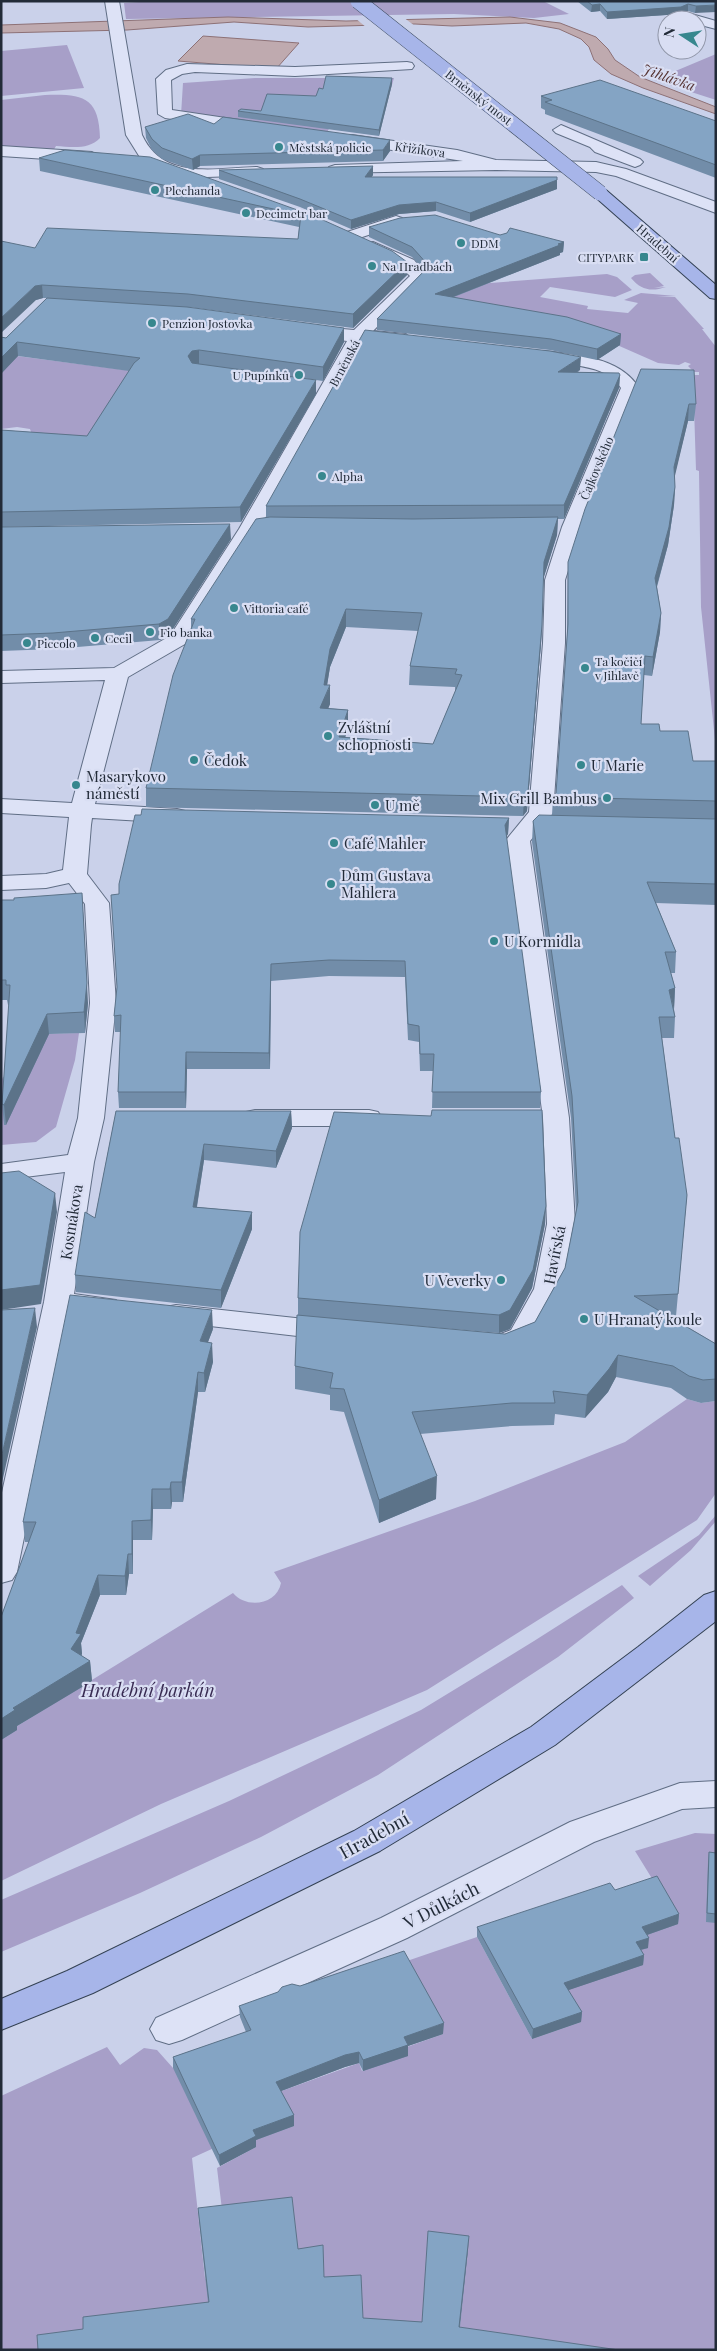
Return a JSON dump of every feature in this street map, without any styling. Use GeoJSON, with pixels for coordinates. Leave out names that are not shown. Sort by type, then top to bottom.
{"type":"FeatureCollection","features":[{"type":"Feature","properties":{"kind":"main road","name":"Brněnský most"},"geometry":{"type":"LineString","coordinates":[[358,1],[600,193]]}},
{"type":"Feature","properties":{"kind":"main road","name":"Hradební"},"geometry":{"type":"LineString","coordinates":[[600,193],[716,294]]}},
{"type":"Feature","properties":{"kind":"main road","name":"Hradební"},"geometry":{"type":"LineString","coordinates":[[1,2015],[80,1982],[367,1842],[543,1736],[650,1656],[716,1603]]}},
{"type":"Feature","properties":{"kind":"street"},"geometry":{"type":"LineString","coordinates":[[112,4],[130,118],[141,152],[153,164]]}},
{"type":"Feature","properties":{"kind":"street"},"geometry":{"type":"LineString","coordinates":[[273,129],[165,114],[162,82],[165,77],[186,69],[208,68],[274,73],[407,66]]}},
{"type":"Feature","properties":{"kind":"street"},"geometry":{"type":"LineString","coordinates":[[562,130],[595,144],[600,149],[716,192]]}},
{"type":"Feature","properties":{"kind":"street","name":"Křižíkova"},"geometry":{"type":"LineString","coordinates":[[342,138],[457,155],[496,165]]}},
{"type":"Feature","properties":{"kind":"street"},"geometry":{"type":"LineString","coordinates":[[348,164],[362,141]]}},
{"type":"Feature","properties":{"kind":"street"},"geometry":{"type":"LineString","coordinates":[[579,167],[599,156],[600,149]]}},
{"type":"Feature","properties":{"kind":"street"},"geometry":{"type":"LineString","coordinates":[[1,151],[108,159]]}},
{"type":"Feature","properties":{"kind":"street"},"geometry":{"type":"LineString","coordinates":[[135,162],[153,164],[226,189]]}},
{"type":"Feature","properties":{"kind":"street","name":"Křižíkova"},"geometry":{"type":"LineString","coordinates":[[318,171],[496,165],[608,169],[716,208]]}},
{"type":"Feature","properties":{"kind":"street"},"geometry":{"type":"LineString","coordinates":[[181,173],[271,172]]}},
{"type":"Feature","properties":{"kind":"street"},"geometry":{"type":"LineString","coordinates":[[350,236],[408,220]]}},
{"type":"Feature","properties":{"kind":"street","name":"Brněnská"},"geometry":{"type":"LineString","coordinates":[[118,674],[178,640],[259,528],[323,388],[358,336],[420,276],[408,264],[332,228]]}},
{"type":"Feature","properties":{"kind":"street"},"geometry":{"type":"LineString","coordinates":[[292,328],[358,336],[418,340]]}},
{"type":"Feature","properties":{"kind":"street","name":"Čajkovského"},"geometry":{"type":"LineString","coordinates":[[529,826],[541,813],[553,652],[556,580],[562,527],[630,388],[628,382],[612,370],[540,356]]}},
{"type":"Feature","properties":{"kind":"street"},"geometry":{"type":"LineString","coordinates":[[224,532],[259,528]]}},
{"type":"Feature","properties":{"kind":"street"},"geometry":{"type":"LineString","coordinates":[[1,677],[118,674],[82,812],[75,846],[75,875],[46,881],[1,884]]}},
{"type":"Feature","properties":{"kind":"street"},"geometry":{"type":"LineString","coordinates":[[1,806],[82,812],[203,817]]}},
{"type":"Feature","properties":{"kind":"street"},"geometry":{"type":"LineString","coordinates":[[499,825],[558,827]]}},
{"type":"Feature","properties":{"kind":"street","name":"Havířská"},"geometry":{"type":"LineString","coordinates":[[473,1343],[503,1345],[522,1336],[548,1289],[561,1224],[546,1118],[518,840],[529,826]]}},
{"type":"Feature","properties":{"kind":"street","name":"Kosmákova"},"geometry":{"type":"LineString","coordinates":[[1,1572],[47,1311],[90,1118],[103,1003],[97,903],[75,875]]}},
{"type":"Feature","properties":{"kind":"street"},"geometry":{"type":"LineString","coordinates":[[90,1118],[120,1118]]}},
{"type":"Feature","properties":{"kind":"street"},"geometry":{"type":"LineString","coordinates":[[229,1118],[397,1118]]}},
{"type":"Feature","properties":{"kind":"street"},"geometry":{"type":"LineString","coordinates":[[1,1172],[80,1162]]}},
{"type":"Feature","properties":{"kind":"street"},"geometry":{"type":"LineString","coordinates":[[47,1311],[137,1310],[356,1333]]}},
{"type":"Feature","properties":{"kind":"street","name":"V Důlkách"},"geometry":{"type":"LineString","coordinates":[[169,2029],[394,1928],[582,1832],[680,1796],[716,1794]]}},
{"type":"Feature","properties":{"kind":"green space"},"geometry":{"type":"Polygon","coordinates":[[[154,1],[543,1],[569,14],[534,18],[454,14],[126,19],[124,3],[154,1]]]}},
{"type":"Feature","properties":{"kind":"green space"},"geometry":{"type":"Polygon","coordinates":[[[67,45],[84,88],[1,96],[1,51],[67,45]]]}},
{"type":"Feature","properties":{"kind":"green space"},"geometry":{"type":"Polygon","coordinates":[[[716,54],[716,100],[654,80],[702,60],[707,60],[707,58],[716,54]]]}},
{"type":"Feature","properties":{"kind":"green space"},"geometry":{"type":"Polygon","coordinates":[[[329,76],[394,78],[385,109],[341,108],[326,134],[181,115],[183,83],[255,78],[328,78],[329,76]]]}},
{"type":"Feature","properties":{"kind":"green space"},"geometry":{"type":"Polygon","coordinates":[[[45,95],[69,95],[86,100],[96,113],[100,138],[96,142],[85,146],[56,146],[53,151],[1,148],[1,100],[45,95]]]}},
{"type":"Feature","properties":{"kind":"green space"},"geometry":{"type":"Polygon","coordinates":[[[650,273],[664,286],[654,288],[666,287],[647,289],[631,278],[635,275],[650,273]]]}},
{"type":"Feature","properties":{"kind":"green space"},"geometry":{"type":"Polygon","coordinates":[[[607,274],[617,277],[632,290],[615,297],[550,287],[540,297],[588,306],[587,309],[628,313],[638,303],[624,300],[641,293],[676,296],[657,297],[675,297],[704,329],[702,329],[716,347],[716,749],[701,607],[699,471],[696,470],[693,375],[699,375],[699,372],[694,372],[688,366],[691,364],[685,362],[679,365],[658,363],[608,341],[469,310],[438,287],[607,274]]]}},
{"type":"Feature","properties":{"kind":"green space"},"geometry":{"type":"Polygon","coordinates":[[[9,355],[141,372],[88,450],[1,471],[31,432],[30,429],[17,427],[1,429],[1,362],[9,355]]]}},
{"type":"Feature","properties":{"kind":"green space"},"geometry":{"type":"Polygon","coordinates":[[[79,1033],[75,1060],[56,1127],[36,1142],[1,1145],[1,1081],[3,1077],[28,1079],[43,1034],[79,1033]]]}},
{"type":"Feature","properties":{"kind":"green space","name":"Hradební parkán"},"geometry":{"type":"Polygon","coordinates":[[[687,1399],[701,1403],[716,1401],[716,1493],[697,1520],[427,1690],[161,1804],[1,1881],[1,1740],[14,1728],[233,1593],[245,1601],[253,1603],[267,1600],[274,1596],[281,1583],[274,1572],[475,1501],[625,1442],[687,1399]]]}},
{"type":"Feature","properties":{"kind":"green space"},"geometry":{"type":"Polygon","coordinates":[[[716,1515],[716,1521],[691,1550],[650,1586],[638,1576],[699,1535],[716,1515]]]}},
{"type":"Feature","properties":{"kind":"green space"},"geometry":{"type":"Polygon","coordinates":[[[622,1585],[634,1598],[558,1657],[378,1775],[261,1837],[140,1893],[1,1952],[1,1900],[229,1801],[421,1710],[622,1585]]]}},
{"type":"Feature","properties":{"kind":"green space"},"geometry":{"type":"Polygon","coordinates":[[[695,1833],[716,1834],[716,2350],[525,2350],[362,2322],[325,2290],[298,2262],[223,2218],[217,2168],[256,2147],[249,2132],[192,2158],[205,2278],[223,2304],[85,2342],[39,2350],[1,2350],[1,2096],[107,2047],[120,2065],[144,2048],[157,2050],[173,2068],[258,2139],[294,2126],[276,2093],[359,2063],[362,2071],[404,2048],[443,2034],[404,1962],[477,1937],[532,2039],[581,2022],[560,1988],[635,1951],[656,1885],[635,1851],[695,1833]]]}},
{"type":"Feature","properties":{"kind":"shaded area"},"geometry":{"type":"Polygon","coordinates":[[[228,17],[346,21],[510,17],[560,23],[596,37],[608,49],[615,60],[640,77],[716,107],[716,114],[643,88],[611,74],[594,60],[589,47],[581,39],[559,29],[526,23],[452,26],[415,24],[308,27],[234,22],[127,30],[1,33],[1,25],[228,17]]]}},
{"type":"Feature","properties":{"kind":"shaded area"},"geometry":{"type":"Polygon","coordinates":[[[203,36],[299,43],[276,69],[178,61],[203,36]]]}},
{"type":"Feature","properties":{"kind":"pier"},"geometry":{"type":"Polygon","coordinates":[[[403,17],[415,26],[367,28],[355,18],[403,17]]]}},
{"type":"Feature","properties":{"kind":"building"},"geometry":{"type":"Polygon","coordinates":[[[587,1],[716,1],[716,5],[696,6],[688,4],[681,7],[607,12],[600,4],[592,5],[587,1]]]}},
{"type":"Feature","properties":{"kind":"building"},"geometry":{"type":"Polygon","coordinates":[[[326,76],[392,78],[379,130],[238,111],[241,109],[261,111],[267,94],[316,96],[319,88],[323,89],[326,76]]]}},
{"type":"Feature","properties":{"kind":"building"},"geometry":{"type":"Polygon","coordinates":[[[600,80],[716,121],[716,165],[545,102],[552,100],[541,96],[600,80]]]}},
{"type":"Feature","properties":{"kind":"building"},"geometry":{"type":"Polygon","coordinates":[[[188,114],[214,124],[223,117],[390,140],[383,150],[200,155],[192,159],[162,148],[152,139],[145,127],[188,114]]]}},
{"type":"Feature","properties":{"kind":"building"},"geometry":{"type":"Polygon","coordinates":[[[65,150],[150,157],[314,216],[392,251],[407,262],[353,314],[188,294],[42,285],[35,286],[1,318],[1,241],[35,248],[47,228],[298,239],[301,215],[39,158],[65,150]]]}},
{"type":"Feature","properties":{"kind":"building"},"geometry":{"type":"Polygon","coordinates":[[[373,166],[365,177],[557,177],[557,180],[470,213],[436,202],[399,205],[351,220],[300,199],[219,170],[373,166]]]}},
{"type":"Feature","properties":{"kind":"building"},"geometry":{"type":"Polygon","coordinates":[[[435,215],[500,235],[507,233],[510,228],[564,242],[435,294],[567,317],[621,334],[597,349],[551,339],[377,319],[429,266],[412,247],[369,227],[400,218],[435,215]]]}},
{"type":"Feature","properties":{"kind":"building"},"geometry":{"type":"Polygon","coordinates":[[[47,298],[187,307],[344,328],[323,367],[199,350],[192,351],[188,356],[192,363],[316,380],[240,507],[1,512],[1,430],[87,436],[134,363],[140,358],[17,342],[1,358],[1,337],[6,338],[47,298]]]}},
{"type":"Feature","properties":{"kind":"building"},"geometry":{"type":"Polygon","coordinates":[[[365,330],[550,351],[581,357],[558,372],[619,373],[620,375],[564,505],[266,506],[365,330]]]}},
{"type":"Feature","properties":{"kind":"building"},"geometry":{"type":"Polygon","coordinates":[[[641,369],[694,370],[696,404],[689,404],[674,467],[675,487],[669,527],[655,578],[661,613],[653,657],[645,656],[641,724],[659,724],[660,731],[688,731],[693,761],[716,761],[716,801],[553,797],[556,793],[568,624],[568,562],[585,509],[641,369]]]}},
{"type":"Feature","properties":{"kind":"building"},"geometry":{"type":"Polygon","coordinates":[[[270,517],[413,519],[558,517],[544,562],[542,625],[528,792],[524,797],[146,788],[173,675],[195,619],[191,619],[256,519],[270,517]],[[346,609],[330,649],[324,685],[330,685],[320,708],[348,710],[339,737],[433,744],[462,675],[455,674],[457,669],[410,666],[422,613],[346,609]]]}},
{"type":"Feature","properties":{"kind":"building"},"geometry":{"type":"Polygon","coordinates":[[[230,524],[168,619],[159,624],[53,633],[1,635],[1,527],[230,524]]]}},
{"type":"Feature","properties":{"kind":"building"},"geometry":{"type":"Polygon","coordinates":[[[142,809],[509,818],[505,825],[541,1092],[432,1092],[434,1054],[420,1054],[419,1026],[408,1024],[405,961],[329,960],[271,964],[269,1053],[186,1052],[185,1092],[118,1092],[121,1015],[114,1016],[117,987],[111,895],[119,894],[119,884],[135,815],[141,815],[142,809]]]}},
{"type":"Feature","properties":{"kind":"building"},"geometry":{"type":"Polygon","coordinates":[[[539,815],[716,819],[716,884],[647,882],[676,952],[665,952],[675,988],[669,990],[675,1017],[659,1017],[675,1138],[679,1138],[687,1195],[678,1294],[634,1296],[716,1344],[716,1379],[703,1380],[689,1376],[673,1366],[618,1355],[587,1395],[553,1391],[555,1403],[512,1403],[412,1412],[437,1476],[379,1500],[344,1389],[330,1388],[333,1373],[295,1366],[297,1315],[505,1334],[535,1322],[565,1268],[578,1202],[572,1096],[533,821],[539,815]]]}},
{"type":"Feature","properties":{"kind":"building"},"geometry":{"type":"Polygon","coordinates":[[[82,893],[87,983],[84,1012],[47,1014],[4,1105],[2,1104],[10,985],[6,985],[6,980],[1,980],[1,900],[82,893]]]}},
{"type":"Feature","properties":{"kind":"building"},"geometry":{"type":"Polygon","coordinates":[[[432,1110],[542,1110],[546,1206],[533,1270],[510,1310],[499,1315],[298,1298],[300,1232],[334,1112],[431,1116],[432,1110]]]}},
{"type":"Feature","properties":{"kind":"building"},"geometry":{"type":"Polygon","coordinates":[[[116,1111],[291,1111],[276,1151],[204,1144],[193,1207],[252,1212],[221,1290],[75,1275],[85,1212],[95,1218],[116,1111]]]}},
{"type":"Feature","properties":{"kind":"building"},"geometry":{"type":"Polygon","coordinates":[[[19,1171],[55,1193],[40,1285],[1,1290],[1,1173],[19,1171]]]}},
{"type":"Feature","properties":{"kind":"building"},"geometry":{"type":"Polygon","coordinates":[[[70,1295],[212,1310],[200,1341],[212,1343],[204,1373],[198,1372],[182,1482],[171,1482],[170,1489],[152,1489],[151,1520],[132,1521],[132,1554],[128,1554],[125,1576],[98,1575],[76,1633],[81,1634],[71,1649],[90,1661],[13,1708],[15,1710],[1,1719],[1,1617],[36,1522],[23,1522],[70,1295]]]}},
{"type":"Feature","properties":{"kind":"building"},"geometry":{"type":"Polygon","coordinates":[[[35,1308],[1,1459],[1,1310],[35,1308]]]}},
{"type":"Feature","properties":{"kind":"building"},"geometry":{"type":"Polygon","coordinates":[[[709,1852],[716,1853],[716,1914],[707,1913],[709,1852]]]}},
{"type":"Feature","properties":{"kind":"building"},"geometry":{"type":"Polygon","coordinates":[[[657,1876],[679,1914],[642,1927],[649,1938],[636,1942],[644,1955],[564,1983],[582,2012],[533,2029],[477,1927],[610,1883],[615,1890],[657,1876]]]}},
{"type":"Feature","properties":{"kind":"building"},"geometry":{"type":"Polygon","coordinates":[[[404,1951],[444,2023],[404,2037],[408,2045],[363,2060],[359,2052],[345,2055],[276,2082],[294,2115],[253,2130],[256,2136],[219,2155],[173,2057],[251,2030],[239,2006],[278,1992],[282,1987],[292,1984],[300,1986],[404,1951]]]}},
{"type":"Feature","properties":{"kind":"building"},"geometry":{"type":"Polygon","coordinates":[[[292,2197],[298,2249],[323,2245],[324,2277],[361,2275],[363,2318],[422,2322],[428,2231],[469,2236],[459,2327],[619,2350],[38,2350],[37,2335],[83,2329],[83,2317],[209,2302],[198,2208],[292,2197]]]}},
{"type":"Feature","properties":{"kind":"place","name":"Městská policie"},"geometry":{"type":"Point","coordinates":[279,147]}},
{"type":"Feature","properties":{"kind":"place","name":"Plechanda"},"geometry":{"type":"Point","coordinates":[155,190]}},
{"type":"Feature","properties":{"kind":"place","name":"Decimetr bar"},"geometry":{"type":"Point","coordinates":[246,213]}},
{"type":"Feature","properties":{"kind":"place","name":"DDM"},"geometry":{"type":"Point","coordinates":[461,243]}},
{"type":"Feature","properties":{"kind":"place","name":"CITYPARK"},"geometry":{"type":"Point","coordinates":[644,257]}},
{"type":"Feature","properties":{"kind":"place","name":"Na Hradbách"},"geometry":{"type":"Point","coordinates":[372,266]}},
{"type":"Feature","properties":{"kind":"place","name":"Penzion Jostovka"},"geometry":{"type":"Point","coordinates":[152,323]}},
{"type":"Feature","properties":{"kind":"place","name":"U Pupínků"},"geometry":{"type":"Point","coordinates":[299,375]}},
{"type":"Feature","properties":{"kind":"place","name":"Alpha"},"geometry":{"type":"Point","coordinates":[322,476]}},
{"type":"Feature","properties":{"kind":"place","name":"Vittoria café"},"geometry":{"type":"Point","coordinates":[234,608]}},
{"type":"Feature","properties":{"kind":"place","name":"Fio banka"},"geometry":{"type":"Point","coordinates":[150,632]}},
{"type":"Feature","properties":{"kind":"place","name":"Cecil"},"geometry":{"type":"Point","coordinates":[95,638]}},
{"type":"Feature","properties":{"kind":"place","name":"Piccolo"},"geometry":{"type":"Point","coordinates":[27,643]}},
{"type":"Feature","properties":{"kind":"place","name":"Ta kočičí v Jihlavě"},"geometry":{"type":"Point","coordinates":[585,668]}},
{"type":"Feature","properties":{"kind":"place","name":"Zvláštní schopnosti"},"geometry":{"type":"Point","coordinates":[328,736]}},
{"type":"Feature","properties":{"kind":"place","name":"Čedok"},"geometry":{"type":"Point","coordinates":[194,760]}},
{"type":"Feature","properties":{"kind":"place","name":"U Marie"},"geometry":{"type":"Point","coordinates":[581,765]}},
{"type":"Feature","properties":{"kind":"place","name":"Masarykovo náměstí"},"geometry":{"type":"Point","coordinates":[76,785]}},
{"type":"Feature","properties":{"kind":"place","name":"Mix Grill Bambus"},"geometry":{"type":"Point","coordinates":[607,798]}},
{"type":"Feature","properties":{"kind":"place","name":"U mě"},"geometry":{"type":"Point","coordinates":[375,805]}},
{"type":"Feature","properties":{"kind":"place","name":"Café Mahler"},"geometry":{"type":"Point","coordinates":[334,843]}},
{"type":"Feature","properties":{"kind":"place","name":"Dům Gustava Mahlera"},"geometry":{"type":"Point","coordinates":[331,884]}},
{"type":"Feature","properties":{"kind":"place","name":"U Kormidla"},"geometry":{"type":"Point","coordinates":[494,941]}},
{"type":"Feature","properties":{"kind":"place","name":"U Veverky"},"geometry":{"type":"Point","coordinates":[501,1280]}},
{"type":"Feature","properties":{"kind":"place","name":"U Hranatý koule"},"geometry":{"type":"Point","coordinates":[584,1319]}},
{"type":"Feature","properties":{"kind":"water label","name":"Jihlávka"},"geometry":{"type":"Point","coordinates":[669,77]}}]}
